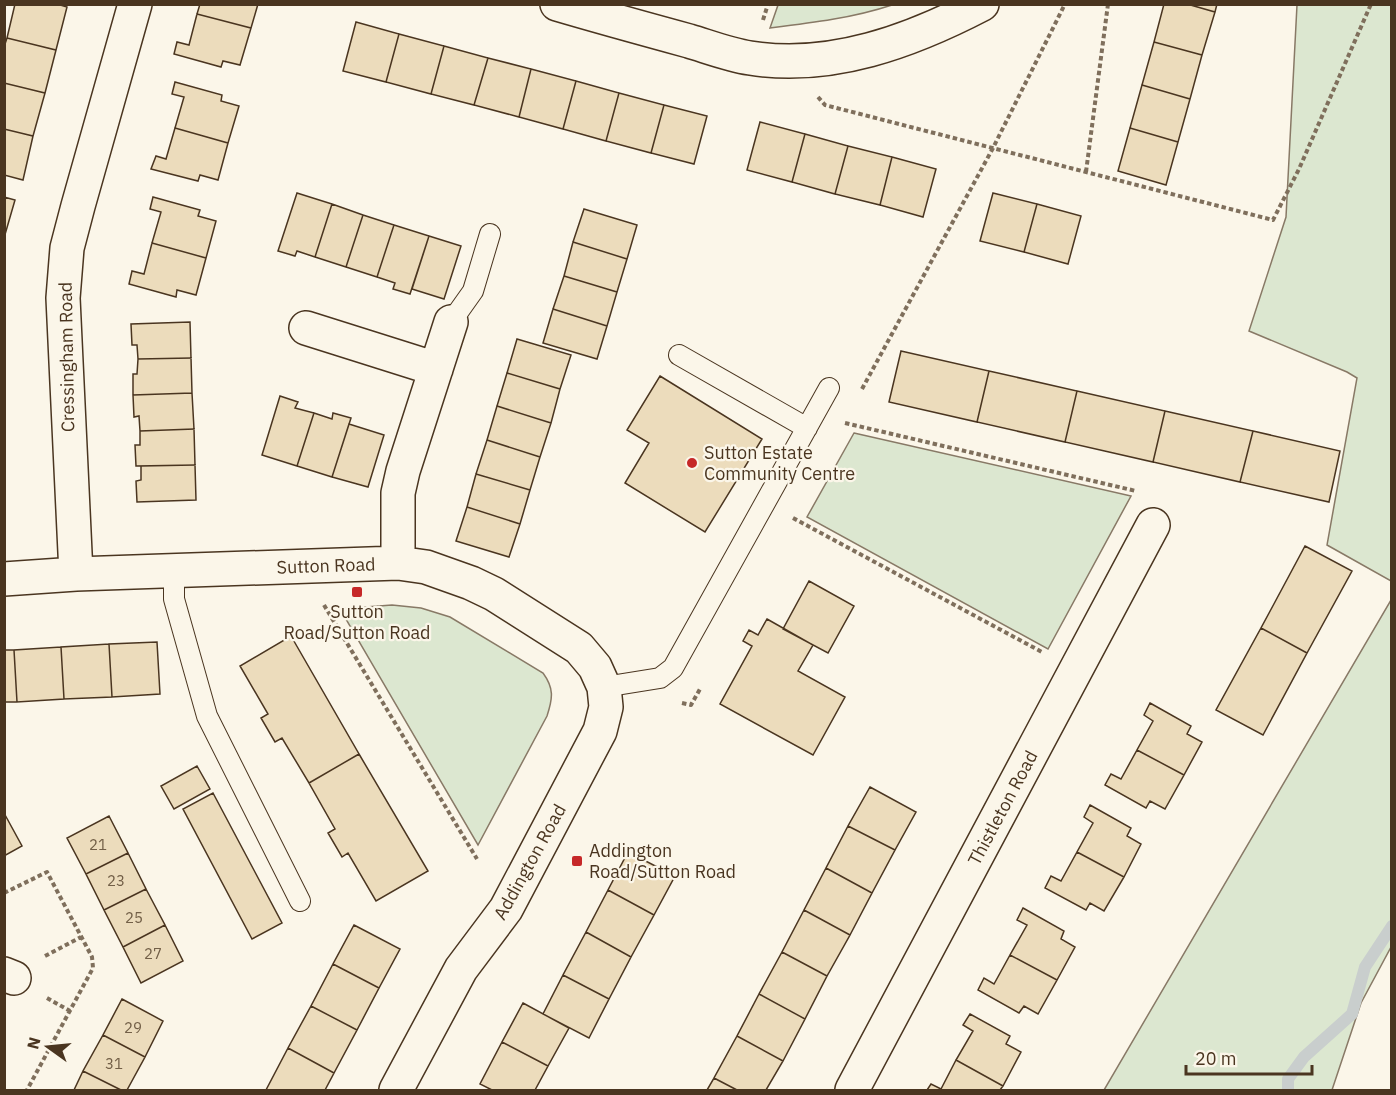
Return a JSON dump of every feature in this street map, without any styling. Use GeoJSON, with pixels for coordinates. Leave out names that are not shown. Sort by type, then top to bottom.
{"type":"FeatureCollection","features":[{"type":"Feature","properties":{"kind":"street","name":"Cressingham Road"},"geometry":{"type":"LineString","coordinates":[[76,574],[63,298],[67,248],[135,4]]}},
{"type":"Feature","properties":{"kind":"street"},"geometry":{"type":"LineString","coordinates":[[557,4],[750,58],[790,61],[831,58],[905,40],[982,4]]}},
{"type":"Feature","properties":{"kind":"street"},"geometry":{"type":"LineString","coordinates":[[398,563],[398,493],[451,322]]}},
{"type":"Feature","properties":{"kind":"street"},"geometry":{"type":"LineString","coordinates":[[306,328],[436,369]]}},
{"type":"Feature","properties":{"kind":"street","name":"Thistleton Road"},"geometry":{"type":"LineString","coordinates":[[852,1090],[1153,525]]}},
{"type":"Feature","properties":{"kind":"street","name":"Sutton Road"},"geometry":{"type":"LineString","coordinates":[[4,579],[174,570],[398,563],[426,567],[449,574],[494,594],[579,648],[595,667],[604,687]]}},
{"type":"Feature","properties":{"kind":"street","name":"Addington Road"},"geometry":{"type":"LineString","coordinates":[[396,1090],[461,969],[506,909],[595,741],[606,707],[604,687]]}},
{"type":"Feature","properties":{"kind":"lane"},"geometry":{"type":"LineString","coordinates":[[451,322],[473,291],[490,234]]}},
{"type":"Feature","properties":{"kind":"lane"},"geometry":{"type":"LineString","coordinates":[[679,355],[807,428]]}},
{"type":"Feature","properties":{"kind":"lane"},"geometry":{"type":"LineString","coordinates":[[604,687],[660,678],[673,668],[829,388]]}},
{"type":"Feature","properties":{"kind":"lane"},"geometry":{"type":"LineString","coordinates":[[174,570],[174,599],[207,716],[300,901]]}},
{"type":"Feature","properties":{"kind":"path"},"geometry":{"type":"LineString","coordinates":[[1086,172],[1108,4]]}},
{"type":"Feature","properties":{"kind":"path"},"geometry":{"type":"LineString","coordinates":[[790,61],[825,105],[1273,220],[1299,169],[1371,4]]}},
{"type":"Feature","properties":{"kind":"path"},"geometry":{"type":"LineString","coordinates":[[818,409],[844,423],[1137,491]]}},
{"type":"Feature","properties":{"kind":"path"},"geometry":{"type":"LineString","coordinates":[[793,518],[1048,656]]}},
{"type":"Feature","properties":{"kind":"path"},"geometry":{"type":"LineString","coordinates":[[322,601],[477,859]]}},
{"type":"Feature","properties":{"kind":"path"},"geometry":{"type":"LineString","coordinates":[[4,893],[47,872],[92,957],[93,968],[27,1090]]}},
{"type":"Feature","properties":{"kind":"green space"},"geometry":{"type":"Polygon","coordinates":[[[778,4],[892,5],[847,17],[770,28],[778,4]]]}},
{"type":"Feature","properties":{"kind":"green space"},"geometry":{"type":"Polygon","coordinates":[[[1297,5],[1391,5],[1391,581],[1327,545],[1357,378],[1249,331],[1286,217],[1297,5]]]}},
{"type":"Feature","properties":{"kind":"green space"},"geometry":{"type":"Polygon","coordinates":[[[854,433],[1131,496],[1048,649],[807,517],[854,433]]]}},
{"type":"Feature","properties":{"kind":"green space"},"geometry":{"type":"Polygon","coordinates":[[[1391,600],[1391,947],[1361,1003],[1332,1090],[1104,1090],[1391,600]]]}},
{"type":"Feature","properties":{"kind":"green space"},"geometry":{"type":"Polygon","coordinates":[[[392,605],[421,608],[450,617],[543,673],[551,688],[547,716],[478,845],[340,609],[392,605]]]}},
{"type":"Feature","properties":{"kind":"building"},"geometry":{"type":"Polygon","coordinates":[[[15,4],[57,4],[67,7],[56,50],[7,38],[15,4]]]}},
{"type":"Feature","properties":{"kind":"building"},"geometry":{"type":"Polygon","coordinates":[[[200,4],[258,4],[251,28],[197,14],[200,4]]]}},
{"type":"Feature","properties":{"kind":"building"},"geometry":{"type":"Polygon","coordinates":[[[1164,4],[1187,4],[1215,12],[1202,55],[1154,42],[1164,4]]]}},
{"type":"Feature","properties":{"kind":"building"},"geometry":{"type":"Polygon","coordinates":[[[1187,4],[1217,4],[1215,12],[1187,4]]]}},
{"type":"Feature","properties":{"kind":"building"},"geometry":{"type":"Polygon","coordinates":[[[197,14],[251,28],[240,65],[223,61],[221,67],[174,54],[177,42],[189,45],[197,14]]]}},
{"type":"Feature","properties":{"kind":"building"},"geometry":{"type":"Polygon","coordinates":[[[356,22],[399,34],[386,82],[343,71],[356,22]]]}},
{"type":"Feature","properties":{"kind":"building"},"geometry":{"type":"Polygon","coordinates":[[[399,34],[444,46],[431,94],[386,82],[399,34]]]}},
{"type":"Feature","properties":{"kind":"building"},"geometry":{"type":"Polygon","coordinates":[[[7,38],[56,50],[45,93],[4,83],[4,47],[7,38]]]}},
{"type":"Feature","properties":{"kind":"building"},"geometry":{"type":"Polygon","coordinates":[[[1154,42],[1202,55],[1190,99],[1142,85],[1154,42]]]}},
{"type":"Feature","properties":{"kind":"building"},"geometry":{"type":"Polygon","coordinates":[[[444,46],[488,58],[474,105],[431,94],[444,46]]]}},
{"type":"Feature","properties":{"kind":"building"},"geometry":{"type":"Polygon","coordinates":[[[488,58],[531,69],[519,117],[474,105],[488,58]]]}},
{"type":"Feature","properties":{"kind":"building"},"geometry":{"type":"Polygon","coordinates":[[[531,69],[576,81],[563,129],[519,117],[531,69]]]}},
{"type":"Feature","properties":{"kind":"building"},"geometry":{"type":"Polygon","coordinates":[[[576,81],[619,93],[606,141],[563,129],[576,81]]]}},
{"type":"Feature","properties":{"kind":"building"},"geometry":{"type":"Polygon","coordinates":[[[175,82],[222,95],[221,101],[239,106],[228,143],[175,128],[184,97],[172,94],[175,82]]]}},
{"type":"Feature","properties":{"kind":"building"},"geometry":{"type":"Polygon","coordinates":[[[4,83],[45,93],[33,136],[4,129],[4,83]]]}},
{"type":"Feature","properties":{"kind":"building"},"geometry":{"type":"Polygon","coordinates":[[[1142,85],[1190,99],[1178,142],[1130,128],[1142,85]]]}},
{"type":"Feature","properties":{"kind":"building"},"geometry":{"type":"Polygon","coordinates":[[[619,93],[664,105],[651,153],[606,141],[619,93]]]}},
{"type":"Feature","properties":{"kind":"building"},"geometry":{"type":"Polygon","coordinates":[[[664,105],[707,116],[694,164],[651,153],[664,105]]]}},
{"type":"Feature","properties":{"kind":"building"},"geometry":{"type":"Polygon","coordinates":[[[760,122],[805,134],[792,182],[747,170],[760,122]]]}},
{"type":"Feature","properties":{"kind":"building"},"geometry":{"type":"Polygon","coordinates":[[[175,128],[228,143],[218,180],[200,175],[198,181],[151,169],[156,156],[166,159],[175,128]]]}},
{"type":"Feature","properties":{"kind":"building"},"geometry":{"type":"Polygon","coordinates":[[[1130,128],[1178,142],[1166,185],[1118,171],[1130,128]]]}},
{"type":"Feature","properties":{"kind":"building"},"geometry":{"type":"Polygon","coordinates":[[[4,129],[33,136],[23,180],[4,175],[4,129]]]}},
{"type":"Feature","properties":{"kind":"building"},"geometry":{"type":"Polygon","coordinates":[[[805,134],[848,146],[835,194],[792,182],[805,134]]]}},
{"type":"Feature","properties":{"kind":"building"},"geometry":{"type":"Polygon","coordinates":[[[848,146],[892,157],[880,205],[835,194],[848,146]]]}},
{"type":"Feature","properties":{"kind":"building"},"geometry":{"type":"Polygon","coordinates":[[[892,157],[936,169],[923,217],[880,205],[892,157]]]}},
{"type":"Feature","properties":{"kind":"building"},"geometry":{"type":"Polygon","coordinates":[[[297,193],[332,204],[315,257],[297,251],[295,256],[278,251],[297,193]]]}},
{"type":"Feature","properties":{"kind":"building"},"geometry":{"type":"Polygon","coordinates":[[[993,193],[1037,204],[1024,252],[980,241],[993,193]]]}},
{"type":"Feature","properties":{"kind":"building"},"geometry":{"type":"Polygon","coordinates":[[[4,197],[15,200],[4,238],[4,197]]]}},
{"type":"Feature","properties":{"kind":"building"},"geometry":{"type":"Polygon","coordinates":[[[153,197],[200,210],[198,216],[216,221],[206,258],[152,243],[161,212],[150,209],[153,197]]]}},
{"type":"Feature","properties":{"kind":"building"},"geometry":{"type":"Polygon","coordinates":[[[332,204],[363,215],[346,267],[315,257],[332,204]]]}},
{"type":"Feature","properties":{"kind":"building"},"geometry":{"type":"Polygon","coordinates":[[[1037,204],[1081,216],[1068,264],[1024,252],[1037,204]]]}},
{"type":"Feature","properties":{"kind":"building"},"geometry":{"type":"Polygon","coordinates":[[[584,209],[637,225],[627,259],[573,242],[584,209]]]}},
{"type":"Feature","properties":{"kind":"building"},"geometry":{"type":"Polygon","coordinates":[[[363,215],[394,225],[377,277],[346,267],[363,215]]]}},
{"type":"Feature","properties":{"kind":"building"},"geometry":{"type":"Polygon","coordinates":[[[394,225],[429,236],[410,294],[393,289],[395,283],[377,277],[394,225]]]}},
{"type":"Feature","properties":{"kind":"building"},"geometry":{"type":"Polygon","coordinates":[[[429,236],[461,246],[444,299],[412,289],[429,236]]]}},
{"type":"Feature","properties":{"kind":"building"},"geometry":{"type":"Polygon","coordinates":[[[573,242],[627,259],[617,292],[564,276],[573,242]]]}},
{"type":"Feature","properties":{"kind":"building"},"geometry":{"type":"Polygon","coordinates":[[[152,243],[206,258],[196,295],[177,290],[176,297],[129,284],[132,271],[144,274],[152,243]]]}},
{"type":"Feature","properties":{"kind":"building"},"geometry":{"type":"Polygon","coordinates":[[[564,276],[617,292],[607,326],[553,309],[564,276]]]}},
{"type":"Feature","properties":{"kind":"building"},"geometry":{"type":"Polygon","coordinates":[[[553,309],[607,326],[597,359],[543,343],[553,309]]]}},
{"type":"Feature","properties":{"kind":"building"},"geometry":{"type":"Polygon","coordinates":[[[190,322],[191,358],[138,359],[137,345],[132,345],[131,324],[190,322]]]}},
{"type":"Feature","properties":{"kind":"building"},"geometry":{"type":"Polygon","coordinates":[[[517,339],[571,355],[560,389],[507,373],[517,339]]]}},
{"type":"Feature","properties":{"kind":"building"},"geometry":{"type":"Polygon","coordinates":[[[901,351],[989,371],[977,422],[889,402],[901,351]]]}},
{"type":"Feature","properties":{"kind":"building"},"geometry":{"type":"Polygon","coordinates":[[[191,358],[192,393],[133,395],[133,374],[137,374],[138,359],[191,358]]]}},
{"type":"Feature","properties":{"kind":"building"},"geometry":{"type":"Polygon","coordinates":[[[989,371],[1077,391],[1065,442],[977,422],[989,371]]]}},
{"type":"Feature","properties":{"kind":"building"},"geometry":{"type":"Polygon","coordinates":[[[507,373],[560,389],[551,423],[497,406],[507,373]]]}},
{"type":"Feature","properties":{"kind":"building","name":"Sutton Estate Community Centre"},"geometry":{"type":"Polygon","coordinates":[[[660,376],[762,439],[705,532],[625,483],[649,443],[627,430],[660,376]]]}},
{"type":"Feature","properties":{"kind":"building"},"geometry":{"type":"Polygon","coordinates":[[[1077,391],[1165,411],[1153,462],[1065,442],[1077,391]]]}},
{"type":"Feature","properties":{"kind":"building"},"geometry":{"type":"Polygon","coordinates":[[[192,393],[194,429],[140,431],[139,416],[134,417],[133,395],[192,393]]]}},
{"type":"Feature","properties":{"kind":"building"},"geometry":{"type":"Polygon","coordinates":[[[280,396],[298,402],[295,408],[314,413],[297,466],[262,455],[280,396]]]}},
{"type":"Feature","properties":{"kind":"building"},"geometry":{"type":"Polygon","coordinates":[[[497,406],[551,423],[540,457],[487,440],[497,406]]]}},
{"type":"Feature","properties":{"kind":"building"},"geometry":{"type":"Polygon","coordinates":[[[1165,411],[1253,431],[1240,482],[1153,462],[1165,411]]]}},
{"type":"Feature","properties":{"kind":"building"},"geometry":{"type":"Polygon","coordinates":[[[314,413],[332,419],[333,413],[351,418],[332,477],[297,466],[314,413]]]}},
{"type":"Feature","properties":{"kind":"building"},"geometry":{"type":"Polygon","coordinates":[[[349,424],[384,435],[368,487],[332,477],[349,424]]]}},
{"type":"Feature","properties":{"kind":"building"},"geometry":{"type":"Polygon","coordinates":[[[194,429],[195,465],[136,466],[135,445],[140,445],[140,431],[194,429]]]}},
{"type":"Feature","properties":{"kind":"building"},"geometry":{"type":"Polygon","coordinates":[[[1253,431],[1340,451],[1329,502],[1240,482],[1253,431]]]}},
{"type":"Feature","properties":{"kind":"building"},"geometry":{"type":"Polygon","coordinates":[[[487,440],[540,457],[530,490],[476,474],[487,440]]]}},
{"type":"Feature","properties":{"kind":"building"},"geometry":{"type":"Polygon","coordinates":[[[195,465],[196,500],[137,502],[136,481],[141,480],[141,466],[195,465]]]}},
{"type":"Feature","properties":{"kind":"building"},"geometry":{"type":"Polygon","coordinates":[[[476,474],[530,490],[520,524],[467,507],[476,474]]]}},
{"type":"Feature","properties":{"kind":"building"},"geometry":{"type":"Polygon","coordinates":[[[467,507],[520,524],[509,557],[456,541],[467,507]]]}},
{"type":"Feature","properties":{"kind":"building"},"geometry":{"type":"Polygon","coordinates":[[[1305,546],[1352,571],[1307,653],[1261,628],[1305,546]]]}},
{"type":"Feature","properties":{"kind":"building"},"geometry":{"type":"Polygon","coordinates":[[[809,581],[854,606],[828,653],[783,629],[809,581]]]}},
{"type":"Feature","properties":{"kind":"building"},"geometry":{"type":"Polygon","coordinates":[[[767,619],[813,645],[798,671],[845,697],[813,755],[720,704],[752,646],[743,641],[749,630],[758,635],[767,619]]]}},
{"type":"Feature","properties":{"kind":"building"},"geometry":{"type":"Polygon","coordinates":[[[1261,628],[1307,653],[1263,735],[1216,710],[1261,628]]]}},
{"type":"Feature","properties":{"kind":"building"},"geometry":{"type":"Polygon","coordinates":[[[291,636],[359,754],[309,783],[282,738],[275,742],[261,718],[268,714],[240,666],[291,636]]]}},
{"type":"Feature","properties":{"kind":"building"},"geometry":{"type":"Polygon","coordinates":[[[157,642],[160,694],[112,697],[109,644],[157,642]]]}},
{"type":"Feature","properties":{"kind":"building"},"geometry":{"type":"Polygon","coordinates":[[[109,644],[112,697],[64,699],[61,647],[109,644]]]}},
{"type":"Feature","properties":{"kind":"building"},"geometry":{"type":"Polygon","coordinates":[[[61,647],[64,699],[17,702],[14,650],[61,647]]]}},
{"type":"Feature","properties":{"kind":"building"},"geometry":{"type":"Polygon","coordinates":[[[4,650],[14,650],[17,702],[4,702],[4,650]]]}},
{"type":"Feature","properties":{"kind":"building"},"geometry":{"type":"Polygon","coordinates":[[[1150,703],[1191,726],[1187,734],[1202,742],[1184,775],[1137,750],[1153,721],[1144,715],[1150,703]]]}},
{"type":"Feature","properties":{"kind":"building"},"geometry":{"type":"Polygon","coordinates":[[[1137,750],[1184,775],[1165,809],[1150,801],[1146,808],[1105,785],[1111,774],[1121,779],[1137,750]]]}},
{"type":"Feature","properties":{"kind":"building"},"geometry":{"type":"Polygon","coordinates":[[[359,754],[428,871],[376,901],[348,853],[342,857],[328,833],[335,829],[309,783],[359,754]]]}},
{"type":"Feature","properties":{"kind":"building"},"geometry":{"type":"Polygon","coordinates":[[[197,766],[210,789],[174,809],[161,786],[197,766]]]}},
{"type":"Feature","properties":{"kind":"building"},"geometry":{"type":"Polygon","coordinates":[[[870,787],[916,812],[895,850],[848,826],[870,787]]]}},
{"type":"Feature","properties":{"kind":"building"},"geometry":{"type":"Polygon","coordinates":[[[213,793],[282,923],[252,939],[183,809],[213,793]]]}},
{"type":"Feature","properties":{"kind":"building"},"geometry":{"type":"Polygon","coordinates":[[[1090,805],[1131,828],[1127,836],[1141,844],[1124,877],[1077,852],[1093,823],[1084,817],[1090,805]]]}},
{"type":"Feature","properties":{"kind":"building"},"geometry":{"type":"Polygon","coordinates":[[[4,813],[22,846],[4,856],[4,813]]]}},
{"type":"Feature","properties":{"kind":"building"},"geometry":{"type":"Polygon","coordinates":[[[109,816],[128,853],[86,874],[67,838],[109,816]]]}},
{"type":"Feature","properties":{"kind":"building"},"geometry":{"type":"Polygon","coordinates":[[[848,826],[895,850],[872,893],[826,868],[848,826]]]}},
{"type":"Feature","properties":{"kind":"building"},"geometry":{"type":"Polygon","coordinates":[[[628,852],[675,876],[654,915],[608,890],[628,852]]]}},
{"type":"Feature","properties":{"kind":"building"},"geometry":{"type":"Polygon","coordinates":[[[1077,852],[1124,877],[1104,911],[1090,903],[1086,910],[1045,888],[1051,876],[1061,881],[1077,852]]]}},
{"type":"Feature","properties":{"kind":"building"},"geometry":{"type":"Polygon","coordinates":[[[128,853],[146,889],[104,910],[86,874],[128,853]]]}},
{"type":"Feature","properties":{"kind":"building"},"geometry":{"type":"Polygon","coordinates":[[[826,868],[872,893],[850,935],[804,910],[826,868]]]}},
{"type":"Feature","properties":{"kind":"building"},"geometry":{"type":"Polygon","coordinates":[[[146,889],[165,925],[123,947],[104,910],[146,889]]]}},
{"type":"Feature","properties":{"kind":"building"},"geometry":{"type":"Polygon","coordinates":[[[608,890],[654,915],[631,957],[586,932],[608,890]]]}},
{"type":"Feature","properties":{"kind":"building"},"geometry":{"type":"Polygon","coordinates":[[[1023,908],[1064,931],[1061,939],[1075,947],[1057,980],[1010,955],[1027,925],[1017,920],[1023,908]]]}},
{"type":"Feature","properties":{"kind":"building"},"geometry":{"type":"Polygon","coordinates":[[[804,910],[850,935],[827,976],[782,952],[804,910]]]}},
{"type":"Feature","properties":{"kind":"building"},"geometry":{"type":"Polygon","coordinates":[[[165,925],[183,961],[141,983],[123,947],[165,925]]]}},
{"type":"Feature","properties":{"kind":"building"},"geometry":{"type":"Polygon","coordinates":[[[354,925],[400,949],[379,988],[333,964],[354,925]]]}},
{"type":"Feature","properties":{"kind":"building"},"geometry":{"type":"Polygon","coordinates":[[[586,932],[631,957],[609,999],[563,975],[586,932]]]}},
{"type":"Feature","properties":{"kind":"building"},"geometry":{"type":"Polygon","coordinates":[[[782,952],[827,976],[805,1019],[759,994],[782,952]]]}},
{"type":"Feature","properties":{"kind":"building"},"geometry":{"type":"Polygon","coordinates":[[[1010,955],[1057,980],[1038,1014],[1024,1006],[1019,1013],[978,990],[984,978],[994,984],[1010,955]]]}},
{"type":"Feature","properties":{"kind":"building"},"geometry":{"type":"Polygon","coordinates":[[[333,964],[379,988],[357,1030],[311,1006],[333,964]]]}},
{"type":"Feature","properties":{"kind":"building"},"geometry":{"type":"Polygon","coordinates":[[[563,975],[609,999],[589,1038],[543,1014],[563,975]]]}},
{"type":"Feature","properties":{"kind":"building"},"geometry":{"type":"Polygon","coordinates":[[[759,994],[805,1019],[783,1061],[737,1036],[759,994]]]}},
{"type":"Feature","properties":{"kind":"building"},"geometry":{"type":"Polygon","coordinates":[[[122,999],[163,1021],[145,1057],[103,1035],[122,999]]]}},
{"type":"Feature","properties":{"kind":"building"},"geometry":{"type":"Polygon","coordinates":[[[523,1003],[569,1028],[548,1066],[502,1042],[523,1003]]]}},
{"type":"Feature","properties":{"kind":"building"},"geometry":{"type":"Polygon","coordinates":[[[311,1006],[357,1030],[334,1073],[288,1048],[311,1006]]]}},
{"type":"Feature","properties":{"kind":"building"},"geometry":{"type":"Polygon","coordinates":[[[970,1014],[1010,1036],[1006,1044],[1021,1052],[1003,1086],[956,1060],[973,1031],[963,1025],[970,1014]]]}},
{"type":"Feature","properties":{"kind":"building"},"geometry":{"type":"Polygon","coordinates":[[[103,1035],[145,1057],[127,1090],[121,1090],[83,1071],[103,1035]]]}},
{"type":"Feature","properties":{"kind":"building"},"geometry":{"type":"Polygon","coordinates":[[[737,1036],[783,1061],[766,1090],[737,1090],[714,1078],[737,1036]]]}},
{"type":"Feature","properties":{"kind":"building"},"geometry":{"type":"Polygon","coordinates":[[[502,1042],[548,1066],[535,1090],[492,1090],[480,1084],[502,1042]]]}},
{"type":"Feature","properties":{"kind":"building"},"geometry":{"type":"Polygon","coordinates":[[[288,1048],[334,1073],[325,1090],[266,1090],[288,1048]]]}},
{"type":"Feature","properties":{"kind":"building"},"geometry":{"type":"Polygon","coordinates":[[[956,1060],[1003,1086],[1000,1090],[927,1090],[931,1084],[941,1089],[956,1060]]]}},
{"type":"Feature","properties":{"kind":"building"},"geometry":{"type":"Polygon","coordinates":[[[83,1071],[121,1090],[74,1090],[83,1071]]]}},
{"type":"Feature","properties":{"kind":"building"},"geometry":{"type":"Polygon","coordinates":[[[714,1078],[737,1090],[707,1090],[714,1078]]]}},
{"type":"Feature","properties":{"kind":"waterway"},"geometry":{"type":"LineString","coordinates":[[1288,1090],[1288,1079],[1304,1057],[1352,1014],[1365,967],[1392,926]]}},
{"type":"Feature","properties":{"kind":"place","name":"Sutton Estate Community Centre"},"geometry":{"type":"Point","coordinates":[692,463]}},
{"type":"Feature","properties":{"kind":"place","name":"Sutton Road/Sutton Road"},"geometry":{"type":"Point","coordinates":[357,592]}},
{"type":"Feature","properties":{"kind":"place","name":"Addington Road/Sutton Road"},"geometry":{"type":"Point","coordinates":[577,861]}}]}
